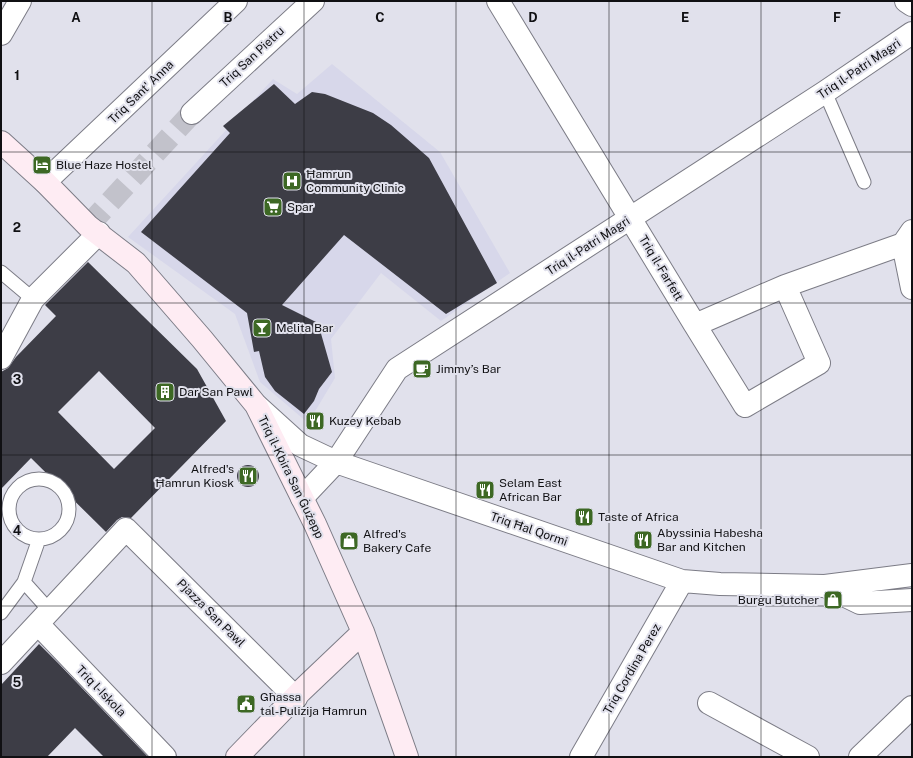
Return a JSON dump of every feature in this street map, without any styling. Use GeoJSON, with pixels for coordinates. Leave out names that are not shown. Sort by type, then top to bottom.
{"type":"FeatureCollection","features":[{"type":"Feature","properties":{"kind":"main road","name":"Triq il-Kbira San Ġużepp"},"geometry":{"type":"LineString","coordinates":[[1,142],[45,182],[88,226],[136,263],[202,338],[256,405],[316,524],[363,632],[407,757]]}},
{"type":"Feature","properties":{"kind":"main road"},"geometry":{"type":"LineString","coordinates":[[238,757],[363,632]]}},
{"type":"Feature","properties":{"kind":"street"},"geometry":{"type":"LineString","coordinates":[[1,34],[20,1]]}},
{"type":"Feature","properties":{"kind":"street","name":"Triq Sant' Anna"},"geometry":{"type":"LineString","coordinates":[[45,182],[236,1]]}},
{"type":"Feature","properties":{"kind":"street","name":"Triq San Pietru"},"geometry":{"type":"LineString","coordinates":[[192,113],[313,1]]}},
{"type":"Feature","properties":{"kind":"street","name":"Triq il-Farfett"},"geometry":{"type":"LineString","coordinates":[[498,1],[745,406],[819,363],[785,286]]}},
{"type":"Feature","properties":{"kind":"street"},"geometry":{"type":"LineString","coordinates":[[906,1],[912,5]]}},
{"type":"Feature","properties":{"kind":"street","name":"Triq il-Patri Magri"},"geometry":{"type":"LineString","coordinates":[[302,498],[336,462],[397,369],[826,92],[912,33]]}},
{"type":"Feature","properties":{"kind":"street"},"geometry":{"type":"LineString","coordinates":[[1,358],[33,299],[99,233]]}},
{"type":"Feature","properties":{"kind":"street"},"geometry":{"type":"LineString","coordinates":[[695,325],[785,286],[908,238],[912,288]]}},
{"type":"Feature","properties":{"kind":"street","name":"Triq Ħal Qormi"},"geometry":{"type":"LineString","coordinates":[[256,405],[300,445],[336,462],[682,581],[720,584],[824,586],[912,575]]}},
{"type":"Feature","properties":{"kind":"street","name":"Pjazza San Pawl"},"geometry":{"type":"LineString","coordinates":[[44,618],[126,529],[296,698]]}},
{"type":"Feature","properties":{"kind":"street","name":"Triq Cordina Perez"},"geometry":{"type":"LineString","coordinates":[[582,757],[682,581]]}},
{"type":"Feature","properties":{"kind":"street","name":"Triq Ħal Qormi"},"geometry":{"type":"LineString","coordinates":[[824,586],[860,603],[912,600]]}},
{"type":"Feature","properties":{"kind":"street"},"geometry":{"type":"LineString","coordinates":[[1,663],[44,618]]}},
{"type":"Feature","properties":{"kind":"street","name":"Triq l-Iskola"},"geometry":{"type":"LineString","coordinates":[[44,618],[165,757]]}},
{"type":"Feature","properties":{"kind":"street"},"geometry":{"type":"LineString","coordinates":[[709,703],[808,757]]}},
{"type":"Feature","properties":{"kind":"street"},"geometry":{"type":"LineString","coordinates":[[860,757],[912,707]]}},
{"type":"Feature","properties":{"kind":"lane"},"geometry":{"type":"LineString","coordinates":[[826,92],[864,182]]}},
{"type":"Feature","properties":{"kind":"lane"},"geometry":{"type":"LineString","coordinates":[[1,272],[33,299]]}},
{"type":"Feature","properties":{"kind":"lane"},"geometry":{"type":"LineString","coordinates":[[41,479],[51,481],[60,487],[66,495],[69,505],[69,516],[65,525],[58,533],[49,538],[39,539],[29,538],[18,530],[10,518],[9,508],[15,490],[22,484],[31,480],[41,479]]}},
{"type":"Feature","properties":{"kind":"lane"},"geometry":{"type":"LineString","coordinates":[[1,613],[24,582],[39,539]]}},
{"type":"Feature","properties":{"kind":"lane"},"geometry":{"type":"LineString","coordinates":[[24,582],[44,618]]}},
{"type":"Feature","properties":{"kind":"shaded area"},"geometry":{"type":"Polygon","coordinates":[[[332,64],[440,152],[510,273],[441,321],[381,273],[331,339],[335,378],[308,423],[260,382],[235,314],[128,237],[273,79],[297,94],[332,64]]]}},
{"type":"Feature","properties":{"kind":"building"},"geometry":{"type":"Polygon","coordinates":[[[274,84],[295,104],[312,92],[325,94],[373,113],[391,125],[429,158],[497,283],[446,314],[344,235],[282,305],[318,323],[332,372],[319,389],[314,401],[304,414],[275,391],[265,377],[259,351],[254,352],[247,313],[141,232],[230,133],[223,126],[274,84]]]}},
{"type":"Feature","properties":{"kind":"building","name":"Dar San Pawl"},"geometry":{"type":"Polygon","coordinates":[[[88,262],[197,369],[226,421],[131,518],[122,517],[117,520],[106,532],[31,458],[1,489],[1,372],[8,368],[16,357],[56,316],[45,305],[88,262]],[[99,371],[58,412],[114,469],[155,428],[99,371]]]}},
{"type":"Feature","properties":{"kind":"building","name":"Alfred's Ħamrun Kiosk"},"geometry":{"type":"Polygon","coordinates":[[[248,465],[256,468],[259,476],[256,484],[248,487],[240,484],[237,476],[240,468],[248,465]]]}},
{"type":"Feature","properties":{"kind":"building"},"geometry":{"type":"Polygon","coordinates":[[[39,644],[148,757],[104,757],[75,728],[47,757],[1,757],[1,685],[39,644]]]}},
{"type":"Feature","properties":{"kind":"tunnel"},"geometry":{"type":"LineString","coordinates":[[88,226],[192,113]]}},
{"type":"Feature","properties":{"kind":"place","name":"Blue Haze Hostel"},"geometry":{"type":"Point","coordinates":[42,165]}},
{"type":"Feature","properties":{"kind":"place","name":"Ħamrun Community Clinic"},"geometry":{"type":"Point","coordinates":[292,181]}},
{"type":"Feature","properties":{"kind":"place","name":"Spar"},"geometry":{"type":"Point","coordinates":[273,207]}},
{"type":"Feature","properties":{"kind":"place","name":"Melita Bar"},"geometry":{"type":"Point","coordinates":[262,328]}},
{"type":"Feature","properties":{"kind":"place","name":"Jimmy’s Bar"},"geometry":{"type":"Point","coordinates":[422,369]}},
{"type":"Feature","properties":{"kind":"place","name":"Dar San Pawl"},"geometry":{"type":"Point","coordinates":[165,392]}},
{"type":"Feature","properties":{"kind":"place","name":"Kuzey Kebab"},"geometry":{"type":"Point","coordinates":[315,421]}},
{"type":"Feature","properties":{"kind":"place","name":"Alfred's Ħamrun Kiosk"},"geometry":{"type":"Point","coordinates":[248,476]}},
{"type":"Feature","properties":{"kind":"place","name":"Selam East African Bar"},"geometry":{"type":"Point","coordinates":[485,490]}},
{"type":"Feature","properties":{"kind":"place","name":"Taste of Africa"},"geometry":{"type":"Point","coordinates":[584,517]}},
{"type":"Feature","properties":{"kind":"place","name":"Abyssinia Habesha Bar and Kitchen"},"geometry":{"type":"Point","coordinates":[643,540]}},
{"type":"Feature","properties":{"kind":"place","name":"Alfred's Bakery Cafe"},"geometry":{"type":"Point","coordinates":[349,541]}},
{"type":"Feature","properties":{"kind":"place","name":"Burġu Butcher"},"geometry":{"type":"Point","coordinates":[833,600]}},
{"type":"Feature","properties":{"kind":"place","name":"Għassa tal-Pulizija Ħamrun"},"geometry":{"type":"Point","coordinates":[246,704]}}]}
